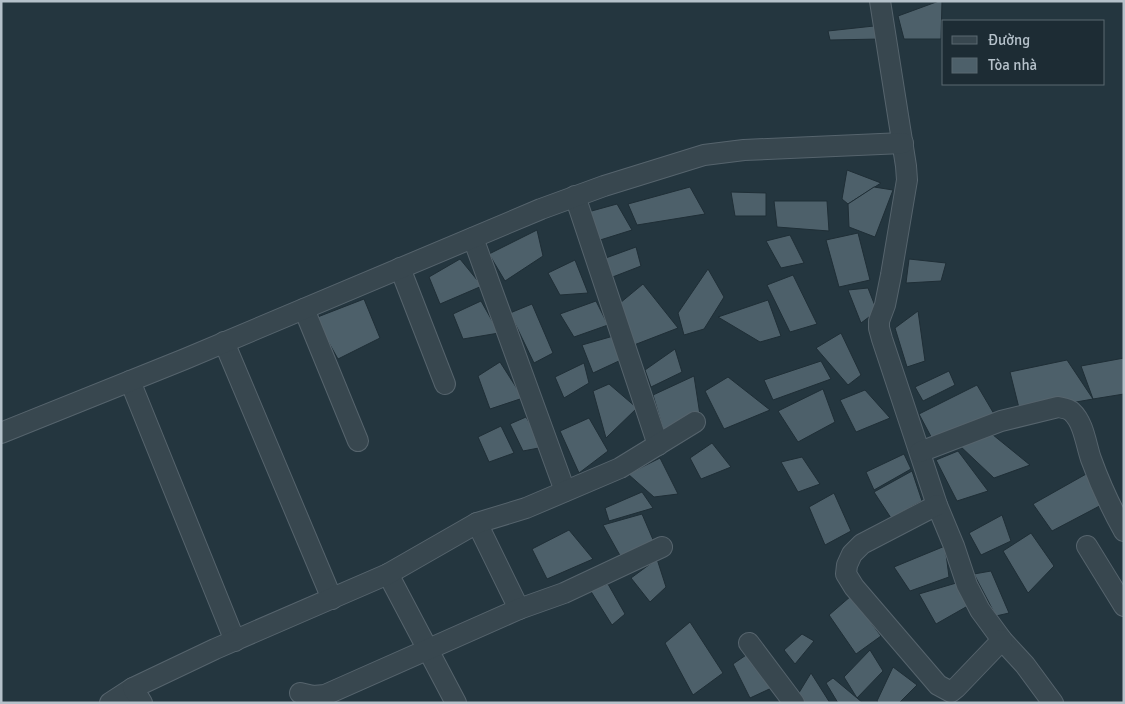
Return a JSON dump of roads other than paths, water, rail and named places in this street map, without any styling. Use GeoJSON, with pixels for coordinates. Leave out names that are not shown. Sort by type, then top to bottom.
{"type":"FeatureCollection","features":[{"type":"Feature","properties":{"kind":"street"},"geometry":{"type":"LineString","coordinates":[[880,1],[903,143],[907,180],[891,275],[879,328],[937,506],[954,546],[967,585],[980,610],[1002,640],[1025,665],[1054,703]]}},
{"type":"Feature","properties":{"kind":"street"},"geometry":{"type":"LineString","coordinates":[[1,433],[575,196],[632,177],[704,155],[744,150],[903,143]]}},
{"type":"Feature","properties":{"kind":"street"},"geometry":{"type":"LineString","coordinates":[[575,196],[658,445]]}},
{"type":"Feature","properties":{"kind":"street"},"geometry":{"type":"LineString","coordinates":[[473,238],[565,491]]}},
{"type":"Feature","properties":{"kind":"street"},"geometry":{"type":"LineString","coordinates":[[400,268],[445,384]]}},
{"type":"Feature","properties":{"kind":"street"},"geometry":{"type":"LineString","coordinates":[[304,309],[358,441]]}},
{"type":"Feature","properties":{"kind":"street"},"geometry":{"type":"LineString","coordinates":[[224,342],[332,599]]}},
{"type":"Feature","properties":{"kind":"street"},"geometry":{"type":"LineString","coordinates":[[130,381],[235,641]]}},
{"type":"Feature","properties":{"kind":"street"},"geometry":{"type":"LineString","coordinates":[[920,452],[1001,421],[1058,407],[1066,408],[1073,412],[1079,422],[1112,510],[1124,531]]}},
{"type":"Feature","properties":{"kind":"street"},"geometry":{"type":"LineString","coordinates":[[110,703],[137,696],[235,641],[388,574],[477,523],[526,508],[620,468],[695,422]]}},
{"type":"Feature","properties":{"kind":"street"},"geometry":{"type":"LineString","coordinates":[[937,506],[862,544],[852,554],[847,565],[846,574],[854,587],[943,689],[951,692],[956,688],[1002,640]]}},
{"type":"Feature","properties":{"kind":"street"},"geometry":{"type":"LineString","coordinates":[[477,523],[519,609]]}},
{"type":"Feature","properties":{"kind":"street"},"geometry":{"type":"LineString","coordinates":[[1087,546],[1124,606]]}},
{"type":"Feature","properties":{"kind":"street"},"geometry":{"type":"LineString","coordinates":[[300,693],[314,696],[325,695],[519,609],[564,593],[662,547]]}},
{"type":"Feature","properties":{"kind":"street"},"geometry":{"type":"LineString","coordinates":[[388,574],[456,703]]}},
{"type":"Feature","properties":{"kind":"street"},"geometry":{"type":"LineString","coordinates":[[749,643],[794,703]]}}]}
